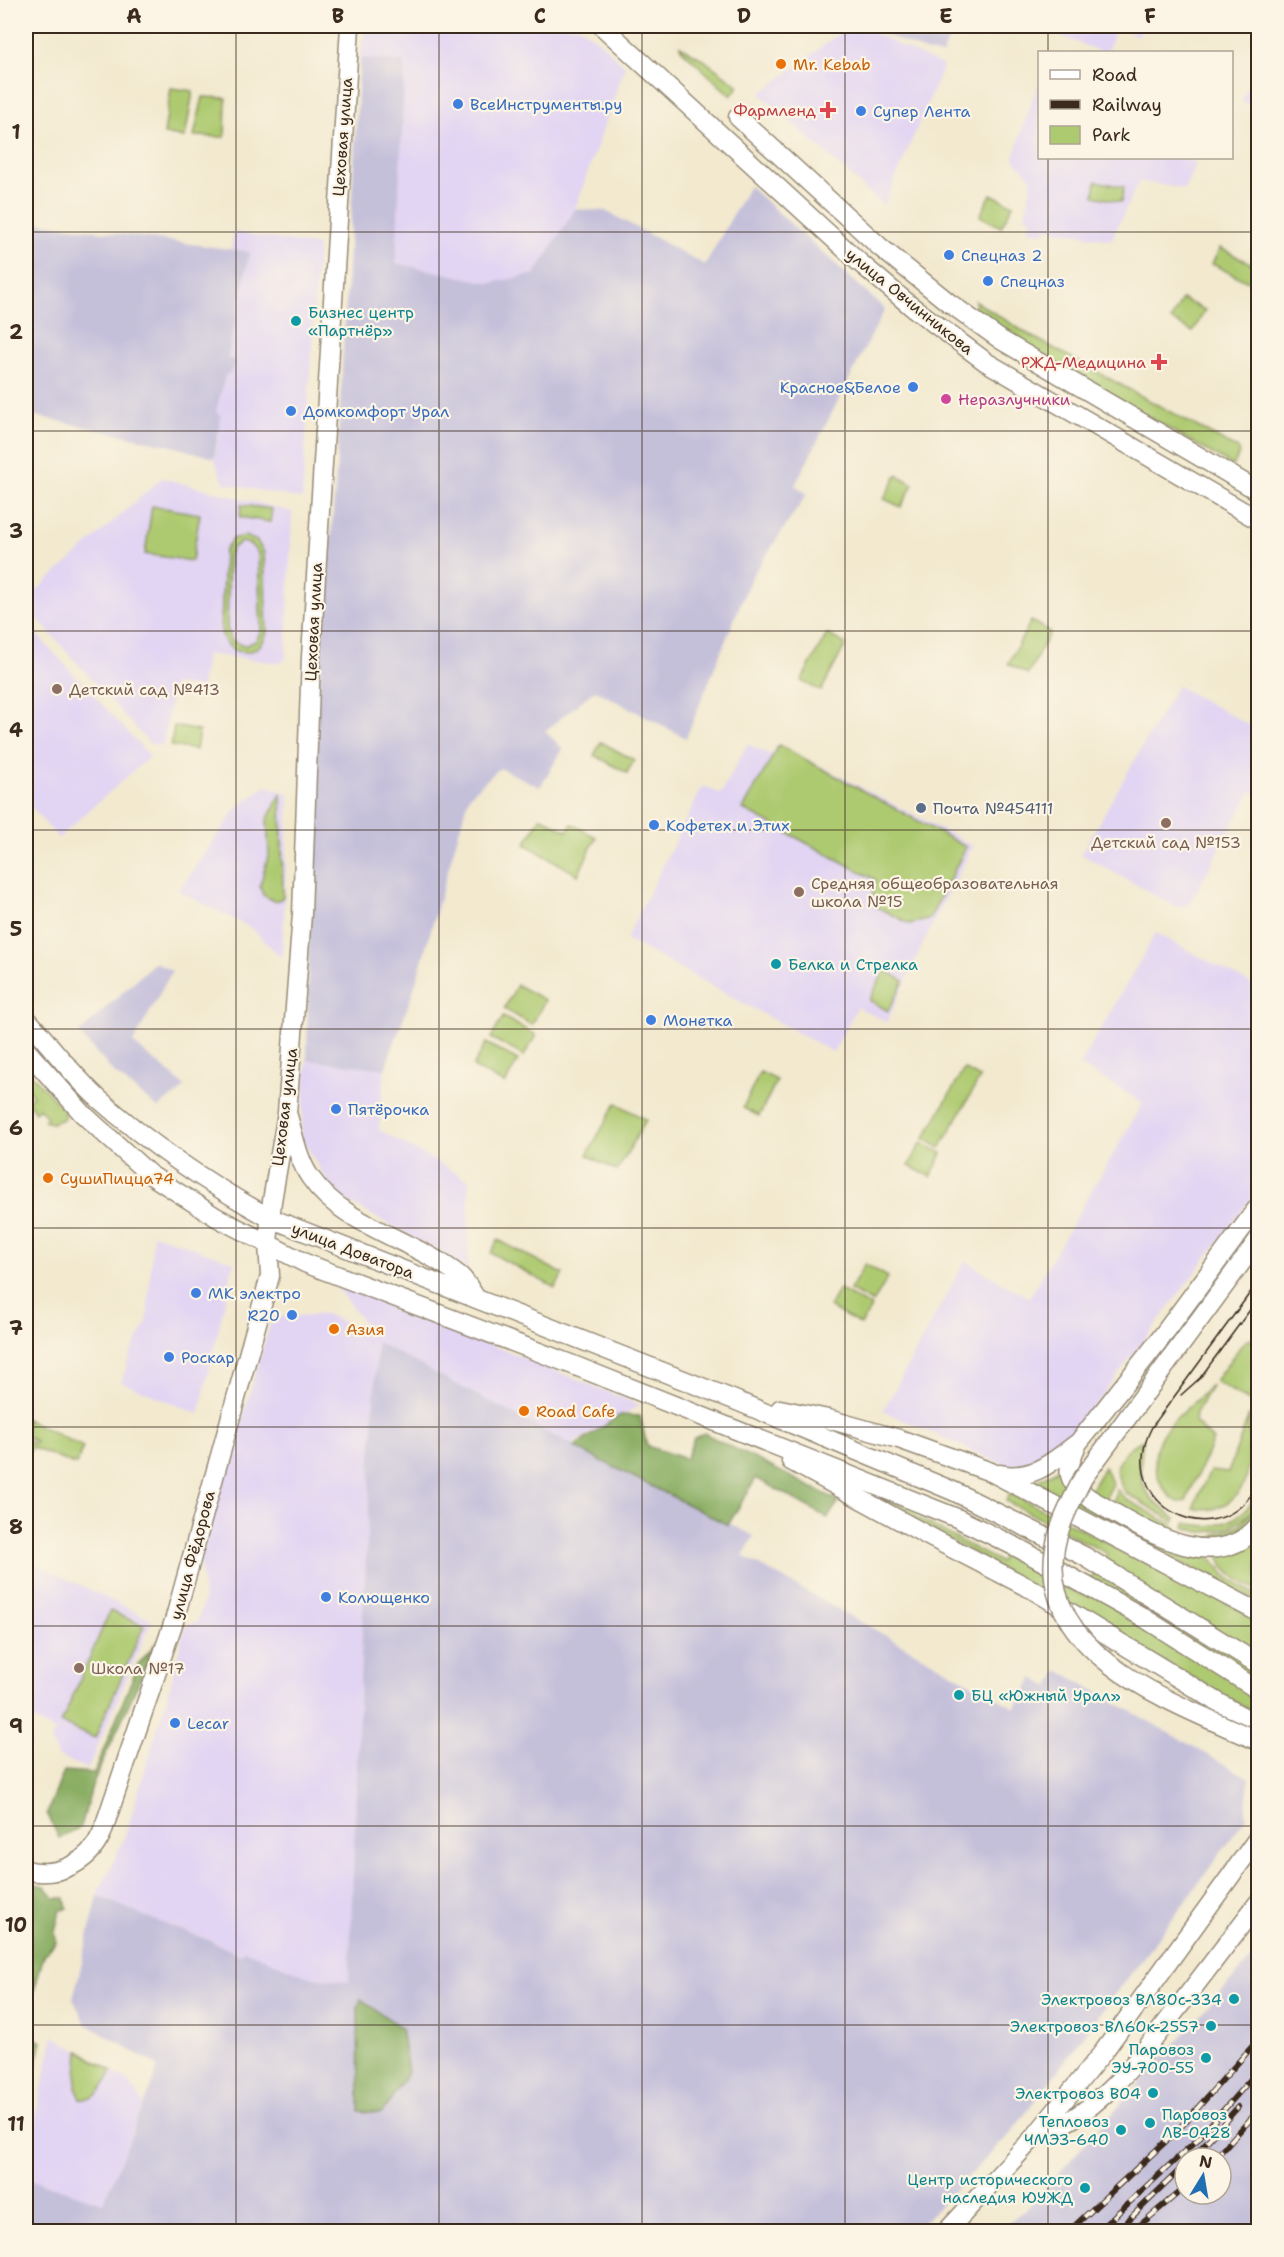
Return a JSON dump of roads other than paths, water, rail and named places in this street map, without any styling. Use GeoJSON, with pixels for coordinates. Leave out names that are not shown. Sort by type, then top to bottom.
{"type":"FeatureCollection","features":[{"type":"Feature","properties":{"kind":"main road","name":"Цеховая улица"},"geometry":{"type":"LineString","coordinates":[[270,1218],[287,1113],[302,914],[311,646],[350,26]]}},
{"type":"Feature","properties":{"kind":"main road","name":"улица Овчинникова"},"geometry":{"type":"LineString","coordinates":[[602,26],[859,262],[911,306],[986,362],[1258,520]]}},
{"type":"Feature","properties":{"kind":"main road","name":"улица Овчинникова"},"geometry":{"type":"LineString","coordinates":[[738,117],[880,247],[948,302],[1001,340],[1258,491]]}},
{"type":"Feature","properties":{"kind":"main road","name":"улица Доватора"},"geometry":{"type":"LineString","coordinates":[[26,1018],[99,1099],[168,1154],[228,1195],[270,1218],[732,1398]]}},
{"type":"Feature","properties":{"kind":"main road","name":"улица Доватора"},"geometry":{"type":"LineString","coordinates":[[26,1050],[84,1114],[149,1174],[216,1217],[305,1263],[729,1426]]}},
{"type":"Feature","properties":{"kind":"main road"},"geometry":{"type":"LineString","coordinates":[[287,1113],[301,1160],[308,1175],[322,1191],[362,1222],[410,1245],[461,1277],[476,1298]]}},
{"type":"Feature","properties":{"kind":"main road"},"geometry":{"type":"LineString","coordinates":[[1258,1207],[1078,1443],[1068,1467],[1072,1482],[1078,1490],[1106,1508],[1171,1542],[1191,1548],[1212,1549],[1243,1539],[1258,1526]]}},
{"type":"Feature","properties":{"kind":"main road","name":"улица Фёдорова"},"geometry":{"type":"LineString","coordinates":[[26,1870],[41,1872],[64,1870],[81,1861],[93,1850],[102,1833],[168,1640],[270,1276],[268,1243],[270,1218]]}},
{"type":"Feature","properties":{"kind":"main road"},"geometry":{"type":"LineString","coordinates":[[1258,1240],[1083,1479],[1060,1529],[1054,1562],[1055,1586],[1063,1610],[1077,1633],[1100,1657],[1154,1691],[1258,1741]]}},
{"type":"Feature","properties":{"kind":"main road"},"geometry":{"type":"LineString","coordinates":[[732,1398],[868,1430],[991,1473],[1258,1612]]}},
{"type":"Feature","properties":{"kind":"main road"},"geometry":{"type":"LineString","coordinates":[[732,1398],[898,1467],[1030,1528],[1084,1556],[1258,1664]]}},
{"type":"Feature","properties":{"kind":"main road"},"geometry":{"type":"LineString","coordinates":[[729,1426],[957,1518],[1088,1586],[1206,1656],[1258,1690]]}},
{"type":"Feature","properties":{"kind":"main road"},"geometry":{"type":"LineString","coordinates":[[729,1426],[837,1487],[1035,1591],[1236,1713],[1258,1724]]}},
{"type":"Feature","properties":{"kind":"main road"},"geometry":{"type":"LineString","coordinates":[[991,1473],[1009,1476],[1027,1475],[1051,1463],[1078,1443]]}},
{"type":"Feature","properties":{"kind":"main road"},"geometry":{"type":"LineString","coordinates":[[946,2232],[1036,2135],[1104,2051],[1258,1838]]}},
{"type":"Feature","properties":{"kind":"main road"},"geometry":{"type":"LineString","coordinates":[[1036,2135],[1072,2120],[1101,2099],[1132,2066],[1258,1903]]}},
{"type":"Feature","properties":{"kind":"tram line"},"geometry":{"type":"LineString","coordinates":[[1258,1282],[1152,1427],[1143,1455],[1146,1480],[1158,1500],[1175,1514],[1197,1520],[1220,1518],[1241,1506],[1258,1483]]}},
{"type":"Feature","properties":{"kind":"tram line"},"geometry":{"type":"LineString","coordinates":[[1181,1395],[1200,1378],[1258,1299]]}},
{"type":"Feature","properties":{"kind":"railway"},"geometry":{"type":"LineString","coordinates":[[1068,2232],[1178,2130],[1258,2040]]}},
{"type":"Feature","properties":{"kind":"railway"},"geometry":{"type":"LineString","coordinates":[[1097,2232],[1198,2139],[1258,2071]]}},
{"type":"Feature","properties":{"kind":"railway"},"geometry":{"type":"LineString","coordinates":[[1203,2146],[1238,2107]]}},
{"type":"Feature","properties":{"kind":"railway"},"geometry":{"type":"LineString","coordinates":[[1226,2146],[1258,2111]]}},
{"type":"Feature","properties":{"kind":"railway"},"geometry":{"type":"LineString","coordinates":[[1116,2232],[1173,2177]]}},
{"type":"Feature","properties":{"kind":"railway"},"geometry":{"type":"LineString","coordinates":[[1132,2232],[1173,2197]]}},
{"type":"Feature","properties":{"kind":"place","name":"Mr. Kebab"},"geometry":{"type":"Point","coordinates":[781,64]}},
{"type":"Feature","properties":{"kind":"place","name":"ВсеИнструменты.ру"},"geometry":{"type":"Point","coordinates":[458,104]}},
{"type":"Feature","properties":{"kind":"place","name":"Фармленд"},"geometry":{"type":"Point","coordinates":[828,110]}},
{"type":"Feature","properties":{"kind":"place","name":"Супер Лента"},"geometry":{"type":"Point","coordinates":[861,111]}},
{"type":"Feature","properties":{"kind":"place","name":"Спецназ 2"},"geometry":{"type":"Point","coordinates":[949,255]}},
{"type":"Feature","properties":{"kind":"place","name":"Спецназ"},"geometry":{"type":"Point","coordinates":[988,281]}},
{"type":"Feature","properties":{"kind":"place","name":"Бизнес центр «Партнёр»"},"geometry":{"type":"Point","coordinates":[296,321]}},
{"type":"Feature","properties":{"kind":"place","name":"РЖД-Медицина"},"geometry":{"type":"Point","coordinates":[1159,362]}},
{"type":"Feature","properties":{"kind":"place","name":"Красное&Белое"},"geometry":{"type":"Point","coordinates":[913,387]}},
{"type":"Feature","properties":{"kind":"place","name":"Неразлучники"},"geometry":{"type":"Point","coordinates":[946,399]}},
{"type":"Feature","properties":{"kind":"place","name":"Домкомфорт Урал"},"geometry":{"type":"Point","coordinates":[291,411]}},
{"type":"Feature","properties":{"kind":"place","name":"Детский сад №413"},"geometry":{"type":"Point","coordinates":[57,689]}},
{"type":"Feature","properties":{"kind":"place","name":"Почта №454111"},"geometry":{"type":"Point","coordinates":[921,808]}},
{"type":"Feature","properties":{"kind":"place","name":"Детский сад №153"},"geometry":{"type":"Point","coordinates":[1166,823]}},
{"type":"Feature","properties":{"kind":"place","name":"Кофетех и Этих"},"geometry":{"type":"Point","coordinates":[654,825]}},
{"type":"Feature","properties":{"kind":"place","name":"Средняя общеобразовательная школа №15"},"geometry":{"type":"Point","coordinates":[799,892]}},
{"type":"Feature","properties":{"kind":"place","name":"Белка и Стрелка"},"geometry":{"type":"Point","coordinates":[776,964]}},
{"type":"Feature","properties":{"kind":"place","name":"Монетка"},"geometry":{"type":"Point","coordinates":[651,1020]}},
{"type":"Feature","properties":{"kind":"place","name":"Пятёрочка"},"geometry":{"type":"Point","coordinates":[336,1109]}},
{"type":"Feature","properties":{"kind":"place","name":"СушиПицца74"},"geometry":{"type":"Point","coordinates":[48,1178]}},
{"type":"Feature","properties":{"kind":"place","name":"МК электро"},"geometry":{"type":"Point","coordinates":[196,1293]}},
{"type":"Feature","properties":{"kind":"place","name":"R20"},"geometry":{"type":"Point","coordinates":[292,1315]}},
{"type":"Feature","properties":{"kind":"place","name":"Азия"},"geometry":{"type":"Point","coordinates":[334,1329]}},
{"type":"Feature","properties":{"kind":"place","name":"Роскар"},"geometry":{"type":"Point","coordinates":[169,1357]}},
{"type":"Feature","properties":{"kind":"place","name":"Road Cafe"},"geometry":{"type":"Point","coordinates":[524,1411]}},
{"type":"Feature","properties":{"kind":"place","name":"Колющенко"},"geometry":{"type":"Point","coordinates":[326,1597]}},
{"type":"Feature","properties":{"kind":"place","name":"Школа №17"},"geometry":{"type":"Point","coordinates":[79,1668]}},
{"type":"Feature","properties":{"kind":"place","name":"БЦ «Южный Урал»"},"geometry":{"type":"Point","coordinates":[959,1695]}},
{"type":"Feature","properties":{"kind":"place","name":"Lecar"},"geometry":{"type":"Point","coordinates":[175,1723]}},
{"type":"Feature","properties":{"kind":"place","name":"Электровоз ВЛ80с-334"},"geometry":{"type":"Point","coordinates":[1234,1999]}},
{"type":"Feature","properties":{"kind":"place","name":"Электровоз ВЛ60к-2557"},"geometry":{"type":"Point","coordinates":[1211,2026]}},
{"type":"Feature","properties":{"kind":"place","name":"Паровоз ЭУ-700-55"},"geometry":{"type":"Point","coordinates":[1206,2058]}},
{"type":"Feature","properties":{"kind":"place","name":"Электровоз В04"},"geometry":{"type":"Point","coordinates":[1153,2093]}},
{"type":"Feature","properties":{"kind":"place","name":"Паровоз ЛВ-0428"},"geometry":{"type":"Point","coordinates":[1150,2123]}},
{"type":"Feature","properties":{"kind":"place","name":"Тепловоз ЧМЭ3-640"},"geometry":{"type":"Point","coordinates":[1121,2130]}},
{"type":"Feature","properties":{"kind":"place","name":"Центр исторического наследия ЮУЖД"},"geometry":{"type":"Point","coordinates":[1085,2188]}}]}
